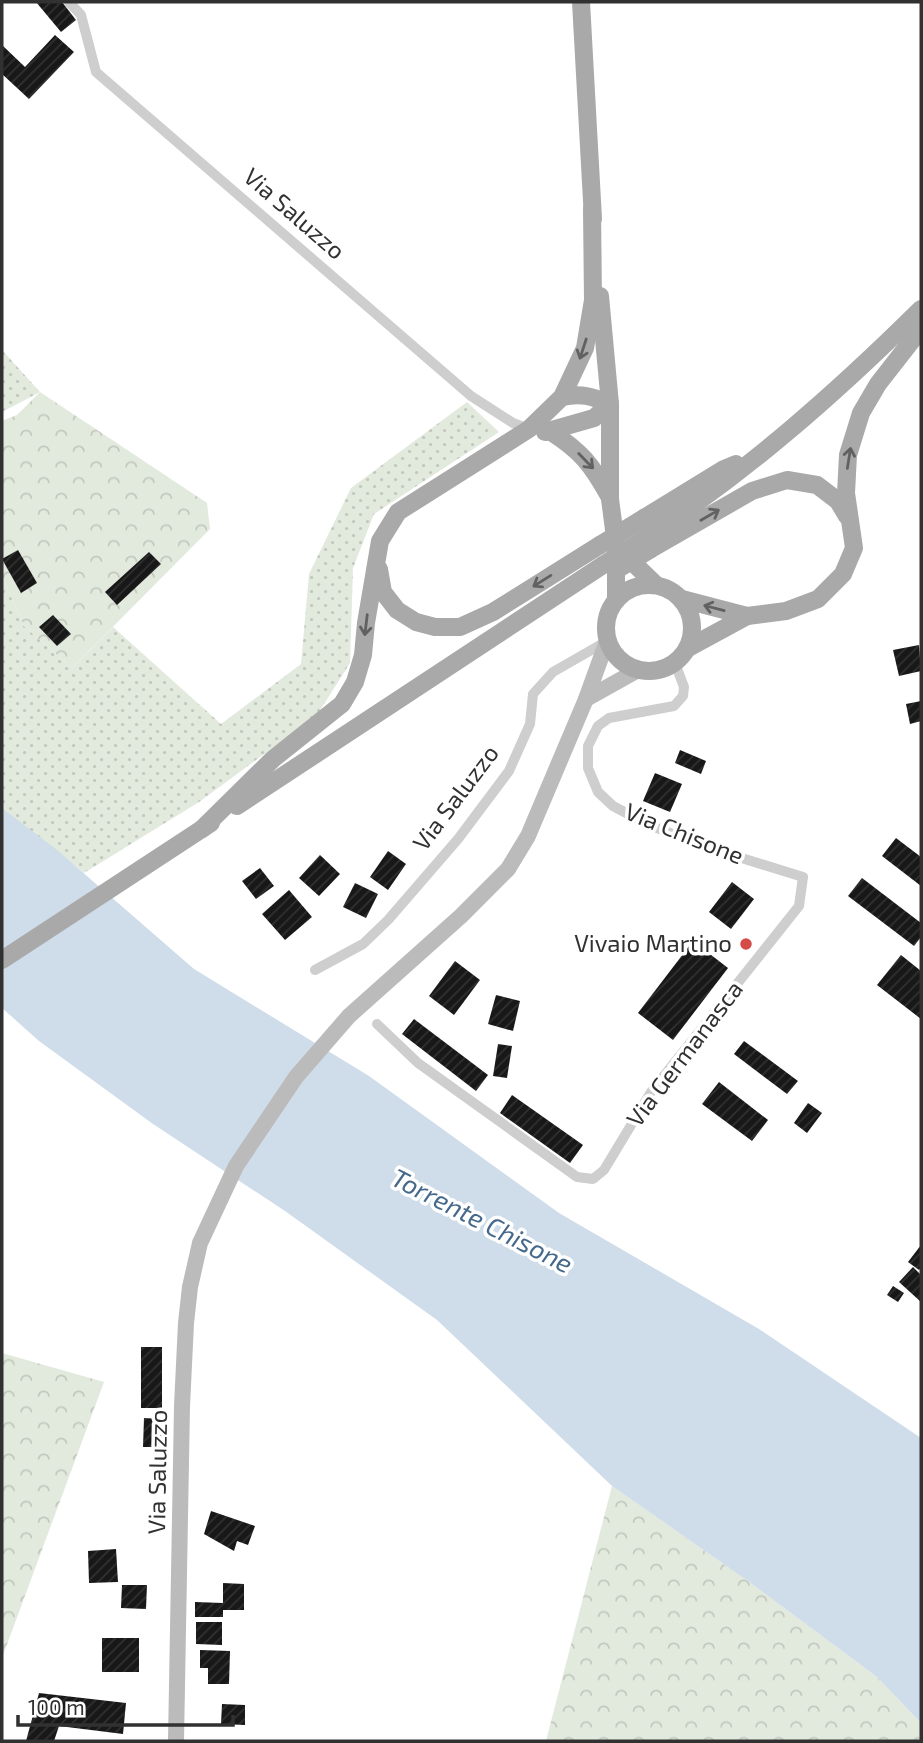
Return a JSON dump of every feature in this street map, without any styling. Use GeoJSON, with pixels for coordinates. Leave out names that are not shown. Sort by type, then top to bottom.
{"type":"FeatureCollection","features":[{"type":"Feature","properties":{"kind":"main road"},"geometry":{"type":"LineString","coordinates":[[581,2],[592,209],[610,404],[608,545],[616,600]]}},
{"type":"Feature","properties":{"kind":"main road"},"geometry":{"type":"LineString","coordinates":[[202,829],[273,759],[342,705],[355,682],[363,655],[380,541],[398,512],[529,429],[562,397],[585,348],[593,300],[592,209]]}},
{"type":"Feature","properties":{"kind":"main road"},"geometry":{"type":"LineString","coordinates":[[2,960],[551,599],[604,571],[648,534],[768,450],[827,399],[921,309]]}},
{"type":"Feature","properties":{"kind":"main road"},"geometry":{"type":"LineString","coordinates":[[688,648],[692,636],[689,610],[682,599],[670,590],[656,585],[641,585],[628,590],[616,600],[608,612],[607,641],[614,654],[624,664],[638,670],[650,671],[675,663],[688,648],[747,616],[786,611],[818,599],[843,574],[854,548],[846,493],[848,455],[861,413],[878,384],[921,329]]}},
{"type":"Feature","properties":{"kind":"main road"},"geometry":{"type":"LineString","coordinates":[[562,397],[579,393],[610,404]]}},
{"type":"Feature","properties":{"kind":"main road"},"geometry":{"type":"LineString","coordinates":[[529,429],[551,432],[594,418],[610,404]]}},
{"type":"Feature","properties":{"kind":"main road"},"geometry":{"type":"LineString","coordinates":[[551,432],[569,444],[593,467],[610,499]]}},
{"type":"Feature","properties":{"kind":"main road"},"geometry":{"type":"LineString","coordinates":[[376,558],[383,592],[397,610],[416,622],[435,627],[460,627],[493,612],[608,545],[648,534],[752,491],[787,480],[817,485],[838,501],[852,525]]}},
{"type":"Feature","properties":{"kind":"main road"},"geometry":{"type":"LineString","coordinates":[[608,545],[656,585]]}},
{"type":"Feature","properties":{"kind":"main road"},"geometry":{"type":"LineString","coordinates":[[682,599],[747,616]]}},
{"type":"Feature","properties":{"kind":"main road","name":"Via Saluzzo"},"geometry":{"type":"LineString","coordinates":[[176,1741],[186,1323],[194,1263],[214,1208],[259,1129],[296,1077],[349,1016],[461,916],[508,869],[528,836],[586,699],[607,641]]}},
{"type":"Feature","properties":{"kind":"main road"},"geometry":{"type":"LineString","coordinates":[[586,699],[638,670]]}},
{"type":"Feature","properties":{"kind":"street","name":"Via Saluzzo"},"geometry":{"type":"LineString","coordinates":[[69,2],[81,15],[96,72],[471,396],[513,423],[529,429]]}},
{"type":"Feature","properties":{"kind":"street","name":"Via Saluzzo"},"geometry":{"type":"LineString","coordinates":[[315,970],[363,944],[388,920],[458,839],[509,771],[530,724],[533,694],[553,672],[607,641]]}},
{"type":"Feature","properties":{"kind":"street","name":"Via Chisone"},"geometry":{"type":"LineString","coordinates":[[675,663],[684,687],[683,696],[674,706],[609,718],[598,726],[588,746],[588,768],[598,792],[612,806],[647,824],[703,846],[803,877]]}},
{"type":"Feature","properties":{"kind":"street","name":"Via Germanasca"},"geometry":{"type":"LineString","coordinates":[[377,1024],[418,1063],[554,1161],[577,1177],[593,1179],[604,1170],[651,1093],[799,906],[803,877]]}},
{"type":"Feature","properties":{"kind":"green space"},"geometry":{"type":"Polygon","coordinates":[[[2,350],[40,392],[2,412],[2,350]]]}},
{"type":"Feature","properties":{"kind":"green space"},"geometry":{"type":"Polygon","coordinates":[[[40,392],[207,503],[210,529],[72,668],[24,626],[2,576],[2,421],[17,415],[40,392]]]}},
{"type":"Feature","properties":{"kind":"green space"},"geometry":{"type":"Polygon","coordinates":[[[467,402],[499,432],[374,514],[353,568],[350,663],[317,715],[199,802],[84,873],[2,808],[2,576],[24,626],[72,668],[113,627],[221,724],[301,664],[309,574],[351,488],[467,402]]]}},
{"type":"Feature","properties":{"kind":"green space"},"geometry":{"type":"Polygon","coordinates":[[[2,1353],[104,1382],[2,1658],[2,1353]]]}},
{"type":"Feature","properties":{"kind":"green space"},"geometry":{"type":"Polygon","coordinates":[[[612,1486],[745,1579],[877,1677],[921,1723],[921,1741],[546,1741],[612,1486]]]}},
{"type":"Feature","properties":{"kind":"water","name":"Torrente Chisone"},"geometry":{"type":"Polygon","coordinates":[[[2,808],[57,850],[194,969],[369,1076],[559,1213],[759,1329],[921,1438],[921,1723],[877,1677],[745,1579],[612,1486],[437,1320],[285,1211],[153,1124],[39,1041],[2,1008],[2,808]]]}},
{"type":"Feature","properties":{"kind":"building"},"geometry":{"type":"Polygon","coordinates":[[[36,2],[62,2],[76,20],[61,32],[36,2]]]}},
{"type":"Feature","properties":{"kind":"building"},"geometry":{"type":"Polygon","coordinates":[[[55,35],[74,52],[29,99],[2,74],[2,45],[25,67],[55,35]]]}},
{"type":"Feature","properties":{"kind":"building"},"geometry":{"type":"Polygon","coordinates":[[[18,550],[37,583],[21,593],[2,559],[18,550]]]}},
{"type":"Feature","properties":{"kind":"building"},"geometry":{"type":"Polygon","coordinates":[[[149,552],[161,564],[117,605],[105,592],[149,552]]]}},
{"type":"Feature","properties":{"kind":"building"},"geometry":{"type":"Polygon","coordinates":[[[53,615],[71,634],[57,646],[39,627],[53,615]]]}},
{"type":"Feature","properties":{"kind":"building"},"geometry":{"type":"Polygon","coordinates":[[[919,645],[921,671],[899,676],[893,650],[919,645]]]}},
{"type":"Feature","properties":{"kind":"building"},"geometry":{"type":"Polygon","coordinates":[[[921,701],[921,721],[910,724],[906,704],[921,701]]]}},
{"type":"Feature","properties":{"kind":"building"},"geometry":{"type":"Polygon","coordinates":[[[680,750],[706,761],[701,774],[675,763],[680,750]]]}},
{"type":"Feature","properties":{"kind":"building"},"geometry":{"type":"Polygon","coordinates":[[[655,773],[682,784],[670,812],[643,801],[655,773]]]}},
{"type":"Feature","properties":{"kind":"building"},"geometry":{"type":"Polygon","coordinates":[[[896,838],[921,857],[921,886],[882,856],[896,838]]]}},
{"type":"Feature","properties":{"kind":"building"},"geometry":{"type":"Polygon","coordinates":[[[388,851],[406,864],[388,890],[370,877],[388,851]]]}},
{"type":"Feature","properties":{"kind":"building"},"geometry":{"type":"Polygon","coordinates":[[[320,855],[340,874],[319,896],[299,878],[320,855]]]}},
{"type":"Feature","properties":{"kind":"building"},"geometry":{"type":"Polygon","coordinates":[[[260,868],[274,886],[256,899],[242,881],[260,868]]]}},
{"type":"Feature","properties":{"kind":"building"},"geometry":{"type":"Polygon","coordinates":[[[862,878],[921,923],[921,937],[914,946],[848,896],[862,878]]]}},
{"type":"Feature","properties":{"kind":"building"},"geometry":{"type":"Polygon","coordinates":[[[732,882],[754,899],[731,929],[709,912],[732,882]]]}},
{"type":"Feature","properties":{"kind":"building"},"geometry":{"type":"Polygon","coordinates":[[[355,883],[378,894],[366,918],[343,907],[355,883]]]}},
{"type":"Feature","properties":{"kind":"building"},"geometry":{"type":"Polygon","coordinates":[[[289,890],[312,917],[285,940],[262,914],[289,890]]]}},
{"type":"Feature","properties":{"kind":"building"},"geometry":{"type":"Polygon","coordinates":[[[693,941],[728,968],[673,1040],[638,1013],[693,941]]]}},
{"type":"Feature","properties":{"kind":"building"},"geometry":{"type":"Polygon","coordinates":[[[901,955],[921,971],[921,1019],[877,985],[901,955]]]}},
{"type":"Feature","properties":{"kind":"building"},"geometry":{"type":"Polygon","coordinates":[[[455,961],[480,980],[454,1015],[429,996],[455,961]]]}},
{"type":"Feature","properties":{"kind":"building"},"geometry":{"type":"Polygon","coordinates":[[[496,995],[520,1001],[513,1031],[488,1024],[496,995]]]}},
{"type":"Feature","properties":{"kind":"building"},"geometry":{"type":"Polygon","coordinates":[[[414,1019],[488,1075],[476,1091],[402,1034],[414,1019]]]}},
{"type":"Feature","properties":{"kind":"building"},"geometry":{"type":"Polygon","coordinates":[[[744,1041],[798,1081],[787,1094],[734,1054],[744,1041]]]}},
{"type":"Feature","properties":{"kind":"building"},"geometry":{"type":"Polygon","coordinates":[[[498,1044],[512,1046],[507,1078],[493,1076],[498,1044]]]}},
{"type":"Feature","properties":{"kind":"building"},"geometry":{"type":"Polygon","coordinates":[[[719,1082],[768,1120],[752,1141],[702,1104],[719,1082]]]}},
{"type":"Feature","properties":{"kind":"building"},"geometry":{"type":"Polygon","coordinates":[[[512,1095],[583,1145],[570,1163],[500,1113],[512,1095]]]}},
{"type":"Feature","properties":{"kind":"building"},"geometry":{"type":"Polygon","coordinates":[[[808,1103],[822,1113],[807,1133],[794,1123],[808,1103]]]}},
{"type":"Feature","properties":{"kind":"building"},"geometry":{"type":"Polygon","coordinates":[[[921,1245],[921,1267],[919,1270],[908,1262],[921,1245]]]}},
{"type":"Feature","properties":{"kind":"building"},"geometry":{"type":"Polygon","coordinates":[[[913,1267],[921,1275],[921,1302],[899,1282],[913,1267]]]}},
{"type":"Feature","properties":{"kind":"building"},"geometry":{"type":"Polygon","coordinates":[[[893,1286],[904,1293],[898,1302],[887,1295],[893,1286]]]}},
{"type":"Feature","properties":{"kind":"building"},"geometry":{"type":"Polygon","coordinates":[[[141,1347],[162,1347],[162,1408],[141,1408],[141,1347]]]}},
{"type":"Feature","properties":{"kind":"building"},"geometry":{"type":"Polygon","coordinates":[[[144,1418],[162,1419],[161,1447],[143,1447],[144,1418]]]}},
{"type":"Feature","properties":{"kind":"building"},"geometry":{"type":"Polygon","coordinates":[[[211,1511],[255,1526],[248,1545],[237,1541],[234,1551],[204,1534],[211,1511]]]}},
{"type":"Feature","properties":{"kind":"building"},"geometry":{"type":"Polygon","coordinates":[[[116,1549],[118,1582],[89,1583],[88,1551],[116,1549]]]}},
{"type":"Feature","properties":{"kind":"building"},"geometry":{"type":"Polygon","coordinates":[[[223,1583],[244,1584],[244,1610],[223,1610],[223,1617],[195,1617],[195,1602],[223,1603],[223,1583]]]}},
{"type":"Feature","properties":{"kind":"building"},"geometry":{"type":"Polygon","coordinates":[[[122,1585],[147,1585],[146,1609],[121,1608],[122,1585]]]}},
{"type":"Feature","properties":{"kind":"building"},"geometry":{"type":"Polygon","coordinates":[[[196,1622],[222,1622],[222,1645],[196,1644],[196,1622]]]}},
{"type":"Feature","properties":{"kind":"building"},"geometry":{"type":"Polygon","coordinates":[[[102,1638],[139,1638],[139,1672],[102,1672],[102,1638]]]}},
{"type":"Feature","properties":{"kind":"building"},"geometry":{"type":"Polygon","coordinates":[[[200,1650],[230,1651],[229,1684],[208,1684],[208,1668],[200,1668],[200,1650]]]}},
{"type":"Feature","properties":{"kind":"building"},"geometry":{"type":"Polygon","coordinates":[[[39,1693],[126,1703],[123,1734],[59,1726],[54,1741],[26,1741],[39,1693]]]}},
{"type":"Feature","properties":{"kind":"building"},"geometry":{"type":"Polygon","coordinates":[[[222,1704],[245,1705],[245,1725],[221,1724],[222,1704]]]}},
{"type":"Feature","properties":{"kind":"place","name":"Vivaio Martino"},"geometry":{"type":"Point","coordinates":[746,944]}}]}
